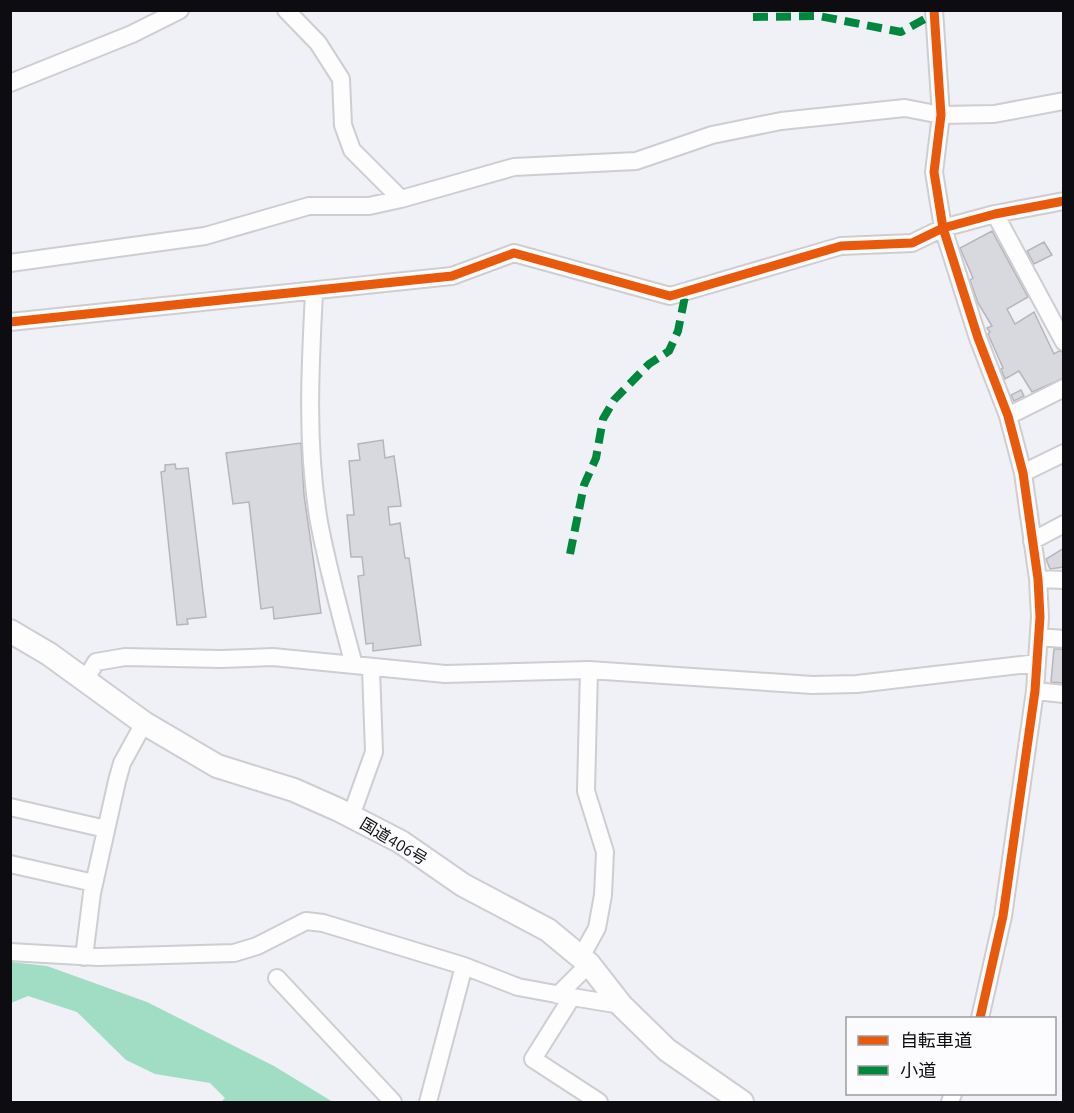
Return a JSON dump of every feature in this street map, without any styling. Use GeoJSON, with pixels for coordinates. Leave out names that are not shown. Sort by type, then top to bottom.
{"type":"FeatureCollection","features":[{"type":"Feature","properties":{"kind":"highway","name":"国道406号"},"geometry":{"type":"LineString","coordinates":[[10,631],[49,654],[144,723],[217,766],[294,790],[351,816],[401,842],[463,885],[548,930],[585,961],[621,1005],[667,1050],[742,1102]]}},
{"type":"Feature","properties":{"kind":"street"},"geometry":{"type":"LineString","coordinates":[[10,83],[132,33],[180,10]]}},
{"type":"Feature","properties":{"kind":"street"},"geometry":{"type":"LineString","coordinates":[[286,10],[318,42],[341,80],[343,125],[352,150],[401,199]]}},
{"type":"Feature","properties":{"kind":"street"},"geometry":{"type":"LineString","coordinates":[[934,10],[941,115],[934,172],[943,228],[978,338],[1008,416],[1023,473],[1038,579],[1039,637],[1035,691],[1003,916],[980,1017]]}},
{"type":"Feature","properties":{"kind":"street"},"geometry":{"type":"LineString","coordinates":[[10,263],[205,236],[309,206],[369,206],[514,167],[636,161],[712,135],[781,122],[905,108],[941,115],[994,114],[1064,102]]}},
{"type":"Feature","properties":{"kind":"street"},"geometry":{"type":"LineString","coordinates":[[10,322],[134,308],[314,293],[452,276],[514,253],[670,296],[841,246],[912,243],[943,228],[995,214],[1062,205]]}},
{"type":"Feature","properties":{"kind":"street"},"geometry":{"type":"LineString","coordinates":[[995,214],[1064,342]]}},
{"type":"Feature","properties":{"kind":"street"},"geometry":{"type":"LineString","coordinates":[[314,293],[309,401],[319,520],[334,592],[354,665]]}},
{"type":"Feature","properties":{"kind":"street"},"geometry":{"type":"LineString","coordinates":[[1008,416],[1064,388]]}},
{"type":"Feature","properties":{"kind":"street"},"geometry":{"type":"LineString","coordinates":[[1023,473],[1064,453]]}},
{"type":"Feature","properties":{"kind":"street"},"geometry":{"type":"LineString","coordinates":[[1032,541],[1064,524]]}},
{"type":"Feature","properties":{"kind":"street"},"geometry":{"type":"LineString","coordinates":[[1038,579],[1064,580]]}},
{"type":"Feature","properties":{"kind":"street"},"geometry":{"type":"LineString","coordinates":[[1039,637],[1064,639]]}},
{"type":"Feature","properties":{"kind":"street"},"geometry":{"type":"LineString","coordinates":[[84,681],[96,662],[125,657],[221,659],[273,657],[354,665],[371,669],[445,674],[589,670],[812,686],[856,684],[1037,663]]}},
{"type":"Feature","properties":{"kind":"street"},"geometry":{"type":"LineString","coordinates":[[351,816],[374,752],[371,669]]}},
{"type":"Feature","properties":{"kind":"street"},"geometry":{"type":"LineString","coordinates":[[589,670],[586,791],[605,852],[603,896],[597,928],[585,961],[533,1059],[599,1102]]}},
{"type":"Feature","properties":{"kind":"street"},"geometry":{"type":"LineString","coordinates":[[1035,691],[1064,694]]}},
{"type":"Feature","properties":{"kind":"street"},"geometry":{"type":"LineString","coordinates":[[84,957],[94,883],[122,763],[144,723]]}},
{"type":"Feature","properties":{"kind":"street"},"geometry":{"type":"LineString","coordinates":[[10,807],[106,829]]}},
{"type":"Feature","properties":{"kind":"street"},"geometry":{"type":"LineString","coordinates":[[10,864],[94,883]]}},
{"type":"Feature","properties":{"kind":"street"},"geometry":{"type":"LineString","coordinates":[[10,952],[84,957],[234,953],[257,946],[306,921],[323,923],[464,966],[518,987],[621,1005]]}},
{"type":"Feature","properties":{"kind":"street"},"geometry":{"type":"LineString","coordinates":[[428,1102],[464,966]]}},
{"type":"Feature","properties":{"kind":"street"},"geometry":{"type":"LineString","coordinates":[[277,978],[393,1102]]}},
{"type":"Feature","properties":{"kind":"green space"},"geometry":{"type":"Polygon","coordinates":[[[11,962],[47,966],[147,1002],[274,1066],[333,1102],[221,1102],[225,1098],[210,1083],[155,1074],[126,1060],[77,1012],[28,996],[11,1003],[11,962]]]}},
{"type":"Feature","properties":{"kind":"building"},"geometry":{"type":"Polygon","coordinates":[[[992,231],[1028,297],[1007,309],[1015,324],[1034,312],[1054,354],[1059,351],[1064,352],[1064,378],[1032,392],[1019,371],[1005,379],[1001,369],[1003,368],[988,334],[990,332],[987,328],[992,326],[978,303],[970,280],[973,278],[960,248],[992,231]]]}},
{"type":"Feature","properties":{"kind":"building"},"geometry":{"type":"Polygon","coordinates":[[[1044,242],[1052,255],[1034,264],[1027,251],[1044,242]]]}},
{"type":"Feature","properties":{"kind":"building"},"geometry":{"type":"Polygon","coordinates":[[[1021,390],[1024,396],[1014,401],[1011,395],[1021,390]]]}},
{"type":"Feature","properties":{"kind":"building"},"geometry":{"type":"Polygon","coordinates":[[[383,440],[385,458],[394,456],[401,506],[388,507],[390,525],[400,523],[405,558],[409,558],[421,645],[373,651],[373,643],[366,644],[358,576],[364,575],[362,557],[351,557],[347,515],[354,515],[349,461],[360,460],[358,444],[383,440]]]}},
{"type":"Feature","properties":{"kind":"building"},"geometry":{"type":"Polygon","coordinates":[[[301,443],[304,495],[321,613],[274,619],[273,607],[261,609],[249,502],[233,504],[226,453],[301,443]]]}},
{"type":"Feature","properties":{"kind":"building"},"geometry":{"type":"Polygon","coordinates":[[[175,464],[176,469],[188,468],[206,617],[187,619],[188,624],[177,625],[161,472],[165,471],[165,465],[175,464]]]}},
{"type":"Feature","properties":{"kind":"building"},"geometry":{"type":"Polygon","coordinates":[[[1064,548],[1064,567],[1050,569],[1046,559],[1064,548]]]}},
{"type":"Feature","properties":{"kind":"building"},"geometry":{"type":"Polygon","coordinates":[[[1054,649],[1064,649],[1064,683],[1051,682],[1054,649]]]}},
{"type":"Feature","properties":{"kind":"marked path"},"geometry":{"type":"LineString","coordinates":[[753,17],[819,16],[901,32],[934,14]]}},
{"type":"Feature","properties":{"kind":"marked path"},"geometry":{"type":"LineString","coordinates":[[570,554],[584,485],[596,458],[603,419],[614,400],[649,364],[669,351],[678,331],[686,291]]}},
{"type":"Feature","properties":{"kind":"cycle path"},"geometry":{"type":"LineString","coordinates":[[934,10],[941,115],[934,172],[943,228],[978,338],[1008,416],[1023,473],[1038,579],[1040,617],[1035,691],[1003,916],[980,1017]]}},
{"type":"Feature","properties":{"kind":"cycle path"},"geometry":{"type":"LineString","coordinates":[[10,322],[452,276],[514,253],[670,296],[841,246],[912,243],[943,228],[995,214],[1064,201]]}}]}
